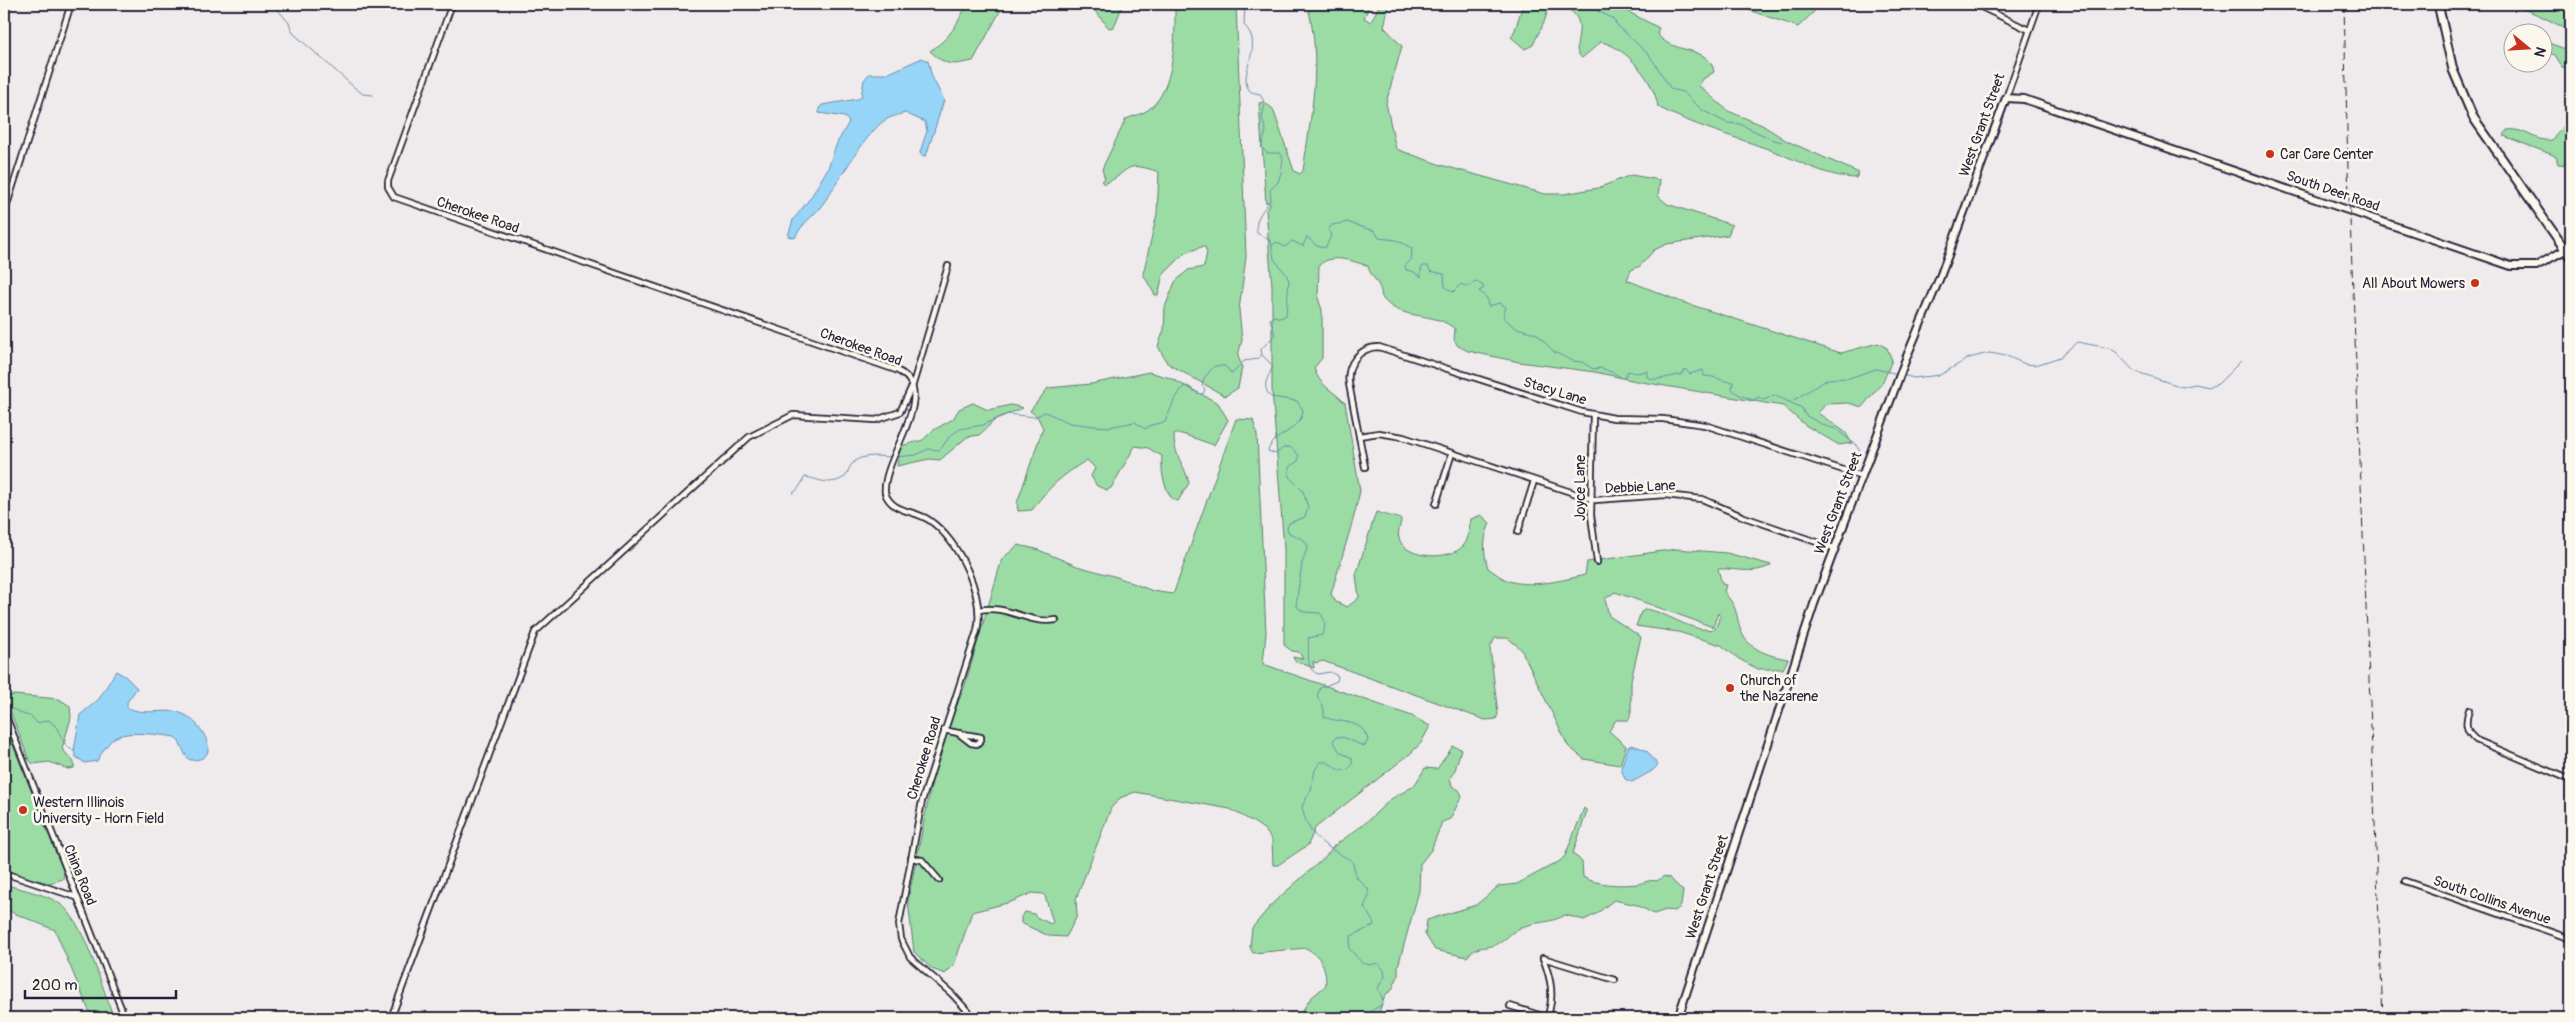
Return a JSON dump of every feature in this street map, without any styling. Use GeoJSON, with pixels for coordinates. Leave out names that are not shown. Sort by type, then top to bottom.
{"type":"FeatureCollection","features":[{"type":"Feature","properties":{"kind":"main road"},"geometry":{"type":"LineString","coordinates":[[2438,4],[2453,70],[2473,117],[2481,132],[2571,258]]}},
{"type":"Feature","properties":{"kind":"main road","name":"South Deer Road"},"geometry":{"type":"LineString","coordinates":[[2006,98],[2024,99],[2511,266],[2526,267],[2541,264],[2565,250]]}},
{"type":"Feature","properties":{"kind":"main road","name":"West Grant Street"},"geometry":{"type":"LineString","coordinates":[[1678,1018],[1760,765],[1834,548],[1907,356],[1940,277],[2006,98]]}},
{"type":"Feature","properties":{"kind":"street"},"geometry":{"type":"LineString","coordinates":[[4,214],[72,4]]}},
{"type":"Feature","properties":{"kind":"street","name":"Cherokee Road"},"geometry":{"type":"LineString","coordinates":[[452,4],[388,181],[388,187],[394,197],[896,370],[908,377],[913,384],[914,400],[886,479],[885,493],[891,504],[928,519],[947,536],[967,573],[979,610],[976,631],[922,801],[899,915],[901,939],[910,956],[952,994],[974,1018]]}},
{"type":"Feature","properties":{"kind":"street"},"geometry":{"type":"LineString","coordinates":[[1975,4],[2029,30]]}},
{"type":"Feature","properties":{"kind":"street","name":"West Grant Street"},"geometry":{"type":"LineString","coordinates":[[2006,98],[2039,4]]}},
{"type":"Feature","properties":{"kind":"street"},"geometry":{"type":"LineString","coordinates":[[391,1018],[535,632],[749,437],[793,415],[876,420],[900,412],[913,384],[948,266]]}},
{"type":"Feature","properties":{"kind":"street","name":"Stacy Lane"},"geometry":{"type":"LineString","coordinates":[[1365,467],[1349,384],[1349,371],[1354,360],[1363,352],[1374,347],[1388,348],[1593,414],[1695,423],[1862,476]]}},
{"type":"Feature","properties":{"kind":"street","name":"Joyce Lane"},"geometry":{"type":"LineString","coordinates":[[1593,414],[1590,499],[1597,562]]}},
{"type":"Feature","properties":{"kind":"street","name":"Debbie Lane"},"geometry":{"type":"LineString","coordinates":[[1359,436],[1379,433],[1395,435],[1590,499],[1605,501],[1665,495],[1694,498],[1834,548]]}},
{"type":"Feature","properties":{"kind":"street"},"geometry":{"type":"LineString","coordinates":[[1436,504],[1452,454]]}},
{"type":"Feature","properties":{"kind":"street"},"geometry":{"type":"LineString","coordinates":[[1518,532],[1534,481]]}},
{"type":"Feature","properties":{"kind":"street"},"geometry":{"type":"LineString","coordinates":[[979,610],[998,608],[1030,619],[1056,620]]}},
{"type":"Feature","properties":{"kind":"street"},"geometry":{"type":"LineString","coordinates":[[2469,710],[2466,726],[2469,734],[2476,740],[2571,780]]}},
{"type":"Feature","properties":{"kind":"street","name":"China Road"},"geometry":{"type":"LineString","coordinates":[[4,711],[76,897],[126,1018]]}},
{"type":"Feature","properties":{"kind":"street"},"geometry":{"type":"LineString","coordinates":[[944,730],[958,733]]}},
{"type":"Feature","properties":{"kind":"street"},"geometry":{"type":"LineString","coordinates":[[911,858],[922,860],[939,880]]}},
{"type":"Feature","properties":{"kind":"street"},"geometry":{"type":"LineString","coordinates":[[4,873],[76,897]]}},
{"type":"Feature","properties":{"kind":"street","name":"South Collins Avenue"},"geometry":{"type":"LineString","coordinates":[[2405,881],[2571,939]]}},
{"type":"Feature","properties":{"kind":"street"},"geometry":{"type":"LineString","coordinates":[[1510,1006],[1548,1018],[1552,998],[1552,982],[1543,958],[1615,980]]}},
{"type":"Feature","properties":{"kind":"green space"},"geometry":{"type":"Polygon","coordinates":[[[967,4],[1004,4],[973,61],[950,64],[941,60],[930,51],[943,41],[952,30],[967,4]]]}},
{"type":"Feature","properties":{"kind":"green space"},"geometry":{"type":"Polygon","coordinates":[[[1089,4],[1123,4],[1114,27],[1109,28],[1089,4]]]}},
{"type":"Feature","properties":{"kind":"green space"},"geometry":{"type":"Polygon","coordinates":[[[1175,4],[1236,4],[1246,257],[1239,310],[1242,340],[1238,356],[1242,367],[1238,388],[1225,396],[1167,363],[1158,346],[1164,330],[1165,307],[1175,282],[1188,270],[1204,267],[1207,252],[1204,246],[1185,253],[1163,275],[1158,295],[1155,295],[1143,274],[1157,214],[1159,172],[1147,168],[1132,167],[1113,180],[1104,184],[1101,181],[1105,179],[1102,169],[1126,119],[1148,110],[1157,101],[1164,89],[1169,76],[1174,46],[1175,4]]]}},
{"type":"Feature","properties":{"kind":"green space"},"geometry":{"type":"Polygon","coordinates":[[[1307,4],[1370,4],[1364,18],[1371,22],[1380,4],[1389,4],[1384,27],[1402,46],[1386,103],[1396,149],[1441,165],[1545,194],[1564,194],[1598,188],[1631,175],[1660,180],[1658,196],[1667,204],[1732,225],[1728,235],[1667,244],[1654,250],[1640,266],[1631,270],[1627,280],[1679,301],[1841,353],[1878,343],[1887,348],[1892,360],[1883,382],[1862,407],[1848,403],[1826,404],[1818,413],[1845,432],[1852,443],[1839,445],[1805,425],[1783,406],[1636,381],[1595,372],[1519,362],[1468,351],[1458,346],[1454,340],[1455,329],[1447,323],[1409,314],[1391,307],[1383,298],[1380,288],[1368,266],[1343,259],[1330,259],[1319,265],[1318,298],[1322,310],[1322,358],[1314,368],[1323,384],[1345,403],[1360,491],[1331,594],[1336,602],[1347,607],[1359,598],[1356,575],[1376,512],[1401,519],[1399,538],[1403,545],[1410,551],[1431,556],[1452,553],[1460,548],[1467,540],[1471,519],[1481,515],[1490,523],[1485,545],[1488,568],[1502,578],[1516,583],[1535,584],[1567,579],[1585,575],[1587,562],[1676,549],[1727,553],[1771,565],[1758,570],[1718,569],[1722,584],[1726,585],[1724,592],[1735,609],[1743,635],[1747,641],[1759,650],[1773,656],[1788,659],[1783,669],[1758,669],[1739,659],[1721,645],[1678,632],[1636,626],[1641,612],[1646,609],[1697,628],[1715,629],[1720,617],[1718,613],[1713,627],[1615,592],[1605,599],[1609,616],[1641,637],[1631,680],[1631,712],[1629,720],[1616,720],[1609,731],[1626,746],[1620,765],[1584,759],[1568,746],[1521,649],[1508,638],[1495,638],[1490,648],[1498,714],[1496,719],[1485,720],[1323,661],[1316,663],[1313,661],[1314,668],[1295,661],[1293,657],[1303,659],[1299,652],[1292,651],[1284,645],[1284,549],[1272,389],[1272,286],[1266,210],[1270,205],[1268,201],[1266,203],[1259,103],[1264,102],[1273,109],[1294,171],[1300,174],[1303,171],[1309,129],[1315,67],[1312,25],[1307,4]]]}},
{"type":"Feature","properties":{"kind":"green space"},"geometry":{"type":"Polygon","coordinates":[[[1523,4],[1552,4],[1548,5],[1544,21],[1533,45],[1525,49],[1511,37],[1523,4]]]}},
{"type":"Feature","properties":{"kind":"green space"},"geometry":{"type":"Polygon","coordinates":[[[1558,4],[1620,4],[1623,9],[1659,28],[1657,33],[1663,40],[1705,57],[1711,63],[1714,72],[1703,79],[1699,86],[1728,111],[1762,125],[1787,141],[1859,173],[1856,178],[1821,171],[1765,148],[1697,124],[1658,107],[1656,97],[1646,77],[1630,58],[1611,45],[1601,42],[1582,58],[1578,53],[1577,47],[1579,25],[1576,17],[1570,10],[1558,4]]]}},
{"type":"Feature","properties":{"kind":"green space"},"geometry":{"type":"Polygon","coordinates":[[[1731,4],[1822,4],[1798,27],[1731,4]]]}},
{"type":"Feature","properties":{"kind":"green space"},"geometry":{"type":"Polygon","coordinates":[[[2492,4],[2545,6],[2571,4],[2571,32],[2523,9],[2492,4]]]}},
{"type":"Feature","properties":{"kind":"green space"},"geometry":{"type":"Polygon","coordinates":[[[2552,44],[2571,51],[2571,69],[2562,67],[2552,54],[2552,44]]]}},
{"type":"Feature","properties":{"kind":"green space"},"geometry":{"type":"Polygon","coordinates":[[[2571,82],[2571,165],[2558,164],[2558,158],[2553,155],[2504,136],[2507,130],[2513,130],[2541,139],[2552,140],[2568,117],[2571,82]]]}},
{"type":"Feature","properties":{"kind":"green space"},"geometry":{"type":"Polygon","coordinates":[[[1149,372],[1170,378],[1218,403],[1228,420],[1214,445],[1182,434],[1174,434],[1175,448],[1189,483],[1178,501],[1172,499],[1165,483],[1162,473],[1162,456],[1148,448],[1135,446],[1111,488],[1107,490],[1097,486],[1091,476],[1095,468],[1087,460],[1056,482],[1032,510],[1018,511],[1017,503],[1043,428],[1037,416],[1030,411],[1048,388],[1091,384],[1149,372]]]}},
{"type":"Feature","properties":{"kind":"green space"},"geometry":{"type":"Polygon","coordinates":[[[973,403],[988,410],[1011,405],[1023,408],[996,419],[979,435],[967,437],[940,460],[929,459],[897,466],[901,446],[923,440],[932,431],[953,419],[959,409],[973,403]]]}},
{"type":"Feature","properties":{"kind":"green space"},"geometry":{"type":"Polygon","coordinates":[[[1236,419],[1253,420],[1257,435],[1266,633],[1263,664],[1412,716],[1430,726],[1421,743],[1411,753],[1315,828],[1308,845],[1278,865],[1273,865],[1272,840],[1265,830],[1230,809],[1135,792],[1120,798],[1111,808],[1076,899],[1077,916],[1066,937],[1049,936],[1021,923],[1021,917],[1025,912],[1034,914],[1036,917],[1051,924],[1053,922],[1045,896],[1032,893],[1011,902],[972,912],[954,965],[945,974],[932,969],[914,952],[908,901],[937,756],[965,685],[1002,559],[1018,545],[1036,549],[1077,566],[1117,577],[1153,591],[1172,594],[1236,419]]]}},
{"type":"Feature","properties":{"kind":"green space"},"geometry":{"type":"Polygon","coordinates":[[[14,695],[59,699],[70,706],[71,718],[62,749],[74,762],[74,768],[68,769],[49,762],[33,764],[29,760],[5,697],[14,695]]]}},
{"type":"Feature","properties":{"kind":"green space"},"geometry":{"type":"Polygon","coordinates":[[[4,723],[64,873],[63,879],[50,883],[4,873],[4,723]]]}},
{"type":"Feature","properties":{"kind":"green space"},"geometry":{"type":"Polygon","coordinates":[[[1453,746],[1461,749],[1455,770],[1450,778],[1452,786],[1459,790],[1462,796],[1450,819],[1442,822],[1431,850],[1420,864],[1419,891],[1398,966],[1398,976],[1392,990],[1385,995],[1377,1018],[1298,1018],[1310,999],[1326,985],[1322,963],[1316,955],[1306,948],[1253,953],[1250,947],[1252,928],[1273,903],[1325,857],[1334,846],[1363,825],[1391,799],[1414,786],[1425,768],[1437,769],[1453,746]]]}},
{"type":"Feature","properties":{"kind":"green space"},"geometry":{"type":"Polygon","coordinates":[[[1584,808],[1587,811],[1573,853],[1582,862],[1583,877],[1602,883],[1624,885],[1652,880],[1657,881],[1664,876],[1670,878],[1683,891],[1681,906],[1675,911],[1666,910],[1654,914],[1637,905],[1614,900],[1596,914],[1584,920],[1565,915],[1554,920],[1526,926],[1517,930],[1498,944],[1477,949],[1467,957],[1435,950],[1425,934],[1427,920],[1476,905],[1499,886],[1517,884],[1560,861],[1565,856],[1584,808]]]}},
{"type":"Feature","properties":{"kind":"green space"},"geometry":{"type":"Polygon","coordinates":[[[4,884],[51,899],[64,907],[72,916],[86,943],[114,1018],[92,1018],[55,930],[4,909],[4,884]]]}},
{"type":"Feature","properties":{"kind":"water"},"geometry":{"type":"Polygon","coordinates":[[[922,58],[928,61],[932,77],[944,100],[926,156],[921,155],[920,152],[927,131],[925,122],[905,113],[885,120],[864,142],[822,205],[800,229],[795,238],[788,236],[793,220],[811,197],[828,168],[837,143],[849,122],[845,117],[819,113],[819,108],[822,105],[858,99],[861,97],[864,80],[869,74],[887,74],[922,58]]]}},
{"type":"Feature","properties":{"kind":"water"},"geometry":{"type":"Polygon","coordinates":[[[116,671],[126,677],[137,688],[127,702],[127,707],[141,712],[173,712],[187,716],[199,727],[204,735],[208,749],[206,755],[200,759],[190,760],[175,737],[137,733],[121,735],[113,739],[97,761],[85,763],[76,757],[74,751],[80,715],[99,699],[116,671]]]}},
{"type":"Feature","properties":{"kind":"water"},"geometry":{"type":"Polygon","coordinates":[[[1632,745],[1646,750],[1658,765],[1652,771],[1632,782],[1625,779],[1621,768],[1628,747],[1632,745]]]}},
{"type":"Feature","properties":{"kind":"waterway"},"geometry":{"type":"LineString","coordinates":[[273,4],[289,23],[293,33],[355,88],[363,94],[373,95]]}},
{"type":"Feature","properties":{"kind":"waterway"},"geometry":{"type":"LineString","coordinates":[[1245,4],[1244,25],[1250,33],[1252,41],[1246,83],[1250,91],[1260,94],[1265,104],[1262,118],[1266,131],[1261,147],[1267,153],[1280,153],[1283,158],[1278,182],[1270,190],[1271,199],[1260,214],[1256,227],[1257,233],[1271,241],[1274,259],[1289,281],[1286,315],[1281,318],[1274,316],[1270,319],[1275,335],[1261,349],[1262,355],[1273,366],[1266,381],[1266,389],[1271,397],[1297,401],[1303,410],[1297,423],[1275,440],[1268,451],[1276,454],[1283,448],[1290,447],[1299,455],[1298,461],[1289,467],[1289,477],[1303,491],[1308,508],[1305,517],[1289,523],[1287,528],[1289,533],[1304,540],[1308,546],[1302,563],[1296,606],[1304,612],[1320,613],[1325,626],[1322,635],[1308,638],[1309,664],[1314,672],[1318,674],[1330,672],[1338,676],[1337,681],[1320,688],[1317,696],[1324,709],[1324,717],[1356,725],[1361,728],[1368,740],[1365,746],[1336,737],[1333,741],[1340,752],[1352,758],[1352,765],[1348,769],[1340,771],[1327,762],[1320,762],[1315,770],[1311,790],[1302,806],[1308,826],[1313,834],[1326,845],[1352,861],[1357,878],[1368,889],[1369,896],[1364,907],[1374,923],[1373,926],[1351,936],[1349,948],[1362,963],[1370,965],[1378,963],[1384,970],[1385,976],[1378,988],[1383,1000],[1381,1005],[1371,1011],[1370,1018]]}},
{"type":"Feature","properties":{"kind":"waterway"},"geometry":{"type":"LineString","coordinates":[[1590,4],[1592,8],[1614,19],[1616,24],[1650,56],[1671,89],[1683,92],[1702,110],[1727,123],[1740,124],[1771,139],[1782,142]]}},
{"type":"Feature","properties":{"kind":"waterway"},"geometry":{"type":"LineString","coordinates":[[1272,246],[1276,242],[1285,247],[1292,241],[1303,246],[1307,237],[1317,246],[1325,248],[1332,234],[1328,230],[1332,225],[1348,222],[1375,231],[1379,238],[1396,240],[1412,248],[1411,260],[1405,266],[1406,270],[1412,271],[1421,277],[1421,269],[1423,266],[1428,266],[1430,271],[1444,274],[1445,287],[1453,292],[1461,284],[1468,287],[1475,281],[1484,288],[1479,291],[1487,298],[1488,306],[1500,303],[1506,307],[1503,317],[1514,327],[1537,334],[1554,352],[1573,361],[1582,362],[1593,369],[1601,368],[1624,379],[1628,371],[1636,373],[1647,371],[1647,377],[1659,379],[1681,375],[1685,369],[1690,374],[1703,370],[1704,376],[1733,382],[1732,389],[1734,391],[1753,400],[1759,397],[1764,400],[1774,395],[1802,408],[1805,415],[1825,426],[1836,429],[1856,445],[1861,453]]}},
{"type":"Feature","properties":{"kind":"waterway"},"geometry":{"type":"LineString","coordinates":[[1902,375],[1914,378],[1940,375],[1969,358],[1989,353],[2007,356],[2025,364],[2036,365],[2060,357],[2077,342],[2109,348],[2116,352],[2134,371],[2182,387],[2195,384],[2209,387],[2218,384],[2241,361]]}},
{"type":"Feature","properties":{"kind":"waterway"},"geometry":{"type":"LineString","coordinates":[[895,457],[916,455],[928,449],[940,450],[950,436],[960,429],[983,425],[1007,414],[1035,417],[1045,412],[1070,423],[1109,427],[1135,422],[1145,429],[1151,425],[1165,422],[1174,401],[1183,387],[1188,386],[1197,393],[1203,394],[1205,389],[1202,386],[1204,378],[1214,366],[1225,366],[1232,374],[1244,361],[1258,359],[1261,355]]}},
{"type":"Feature","properties":{"kind":"waterway"},"geometry":{"type":"LineString","coordinates":[[1792,401],[1828,379],[1849,378],[1876,369],[1898,374]]}},
{"type":"Feature","properties":{"kind":"waterway"},"geometry":{"type":"LineString","coordinates":[[793,493],[798,489],[805,477],[824,482],[834,482],[845,477],[856,460],[871,456],[891,457]]}},
{"type":"Feature","properties":{"kind":"waterway"},"geometry":{"type":"LineString","coordinates":[[4,708],[31,716],[37,723],[49,720],[57,728],[65,744],[74,751]]}},
{"type":"Feature","properties":{"kind":"railway"},"geometry":{"type":"LineString","coordinates":[[2344,4],[2348,170],[2383,1018]]}},
{"type":"Feature","properties":{"kind":"place","name":"Car Care Center"},"geometry":{"type":"Point","coordinates":[2270,154]}},
{"type":"Feature","properties":{"kind":"place","name":"All About Mowers"},"geometry":{"type":"Point","coordinates":[2475,283]}},
{"type":"Feature","properties":{"kind":"place","name":"Church of the Nazarene"},"geometry":{"type":"Point","coordinates":[1730,688]}},
{"type":"Feature","properties":{"kind":"place","name":"Western Illinois University - Horn Field"},"geometry":{"type":"Point","coordinates":[23,810]}}]}
